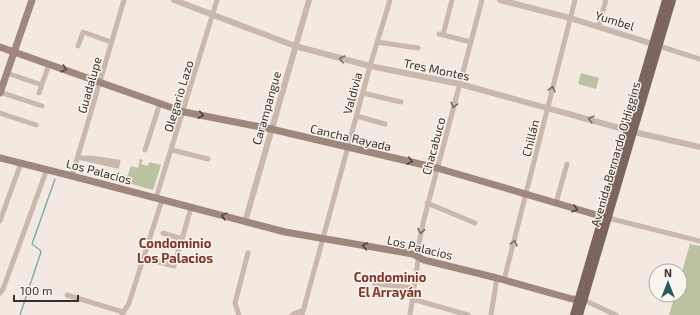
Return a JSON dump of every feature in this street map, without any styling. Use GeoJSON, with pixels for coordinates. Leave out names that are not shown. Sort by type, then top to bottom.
{"type":"FeatureCollection","features":[{"type":"Feature","properties":{"kind":"main road"},"geometry":{"type":"LineString","coordinates":[[0,92],[32,0]]}},
{"type":"Feature","properties":{"kind":"main road","name":"Avenida Bernardo O'Higgins"},"geometry":{"type":"LineString","coordinates":[[656,45],[666,0]]}},
{"type":"Feature","properties":{"kind":"main road","name":"Avenida Bernardo O'Higgins"},"geometry":{"type":"LineString","coordinates":[[574,315],[581,300],[656,45],[672,0]]}},
{"type":"Feature","properties":{"kind":"main road","name":"Cancha Rayada"},"geometry":{"type":"LineString","coordinates":[[0,47],[184,112],[271,129],[437,168],[605,218]]}},
{"type":"Feature","properties":{"kind":"main road","name":"Los Palacios"},"geometry":{"type":"LineString","coordinates":[[0,158],[286,232],[414,254],[424,260],[581,300]]}},
{"type":"Feature","properties":{"kind":"main road","name":"Avenida Bernardo O'Higgins"},"geometry":{"type":"LineString","coordinates":[[580,315],[581,300]]}},
{"type":"Feature","properties":{"kind":"street","name":"Guadalupe"},"geometry":{"type":"LineString","coordinates":[[72,176],[124,0]]}},
{"type":"Feature","properties":{"kind":"street","name":"Tres Montes"},"geometry":{"type":"LineString","coordinates":[[174,0],[295,46],[370,66],[460,84],[631,131],[700,147]]}},
{"type":"Feature","properties":{"kind":"street","name":"Olegario Lazo"},"geometry":{"type":"LineString","coordinates":[[123,314],[159,199],[172,150],[217,0]]}},
{"type":"Feature","properties":{"kind":"street","name":"Carampangue"},"geometry":{"type":"LineString","coordinates":[[245,222],[309,0]]}},
{"type":"Feature","properties":{"kind":"street","name":"Valdivia"},"geometry":{"type":"LineString","coordinates":[[303,312],[370,66],[390,0]]}},
{"type":"Feature","properties":{"kind":"street"},"geometry":{"type":"LineString","coordinates":[[452,0],[441,35],[471,42]]}},
{"type":"Feature","properties":{"kind":"street","name":"Chacabuco"},"geometry":{"type":"LineString","coordinates":[[410,315],[419,242],[437,168],[482,0]]}},
{"type":"Feature","properties":{"kind":"street","name":"Yumbel"},"geometry":{"type":"LineString","coordinates":[[500,0],[570,18],[700,59]]}},
{"type":"Feature","properties":{"kind":"street","name":"Chillán"},"geometry":{"type":"LineString","coordinates":[[491,315],[526,194],[575,0]]}},
{"type":"Feature","properties":{"kind":"street"},"geometry":{"type":"LineString","coordinates":[[598,27],[606,0]]}},
{"type":"Feature","properties":{"kind":"street"},"geometry":{"type":"LineString","coordinates":[[78,46],[83,32],[111,42]]}},
{"type":"Feature","properties":{"kind":"street"},"geometry":{"type":"LineString","coordinates":[[377,42],[418,48]]}},
{"type":"Feature","properties":{"kind":"street"},"geometry":{"type":"LineString","coordinates":[[39,92],[49,64]]}},
{"type":"Feature","properties":{"kind":"street"},"geometry":{"type":"LineString","coordinates":[[7,73],[42,85]]}},
{"type":"Feature","properties":{"kind":"street"},"geometry":{"type":"LineString","coordinates":[[0,92],[42,106]]}},
{"type":"Feature","properties":{"kind":"street"},"geometry":{"type":"LineString","coordinates":[[363,93],[401,102]]}},
{"type":"Feature","properties":{"kind":"street"},"geometry":{"type":"LineString","coordinates":[[145,150],[160,103]]}},
{"type":"Feature","properties":{"kind":"street"},"geometry":{"type":"LineString","coordinates":[[0,112],[36,125]]}},
{"type":"Feature","properties":{"kind":"street"},"geometry":{"type":"LineString","coordinates":[[357,116],[385,124]]}},
{"type":"Feature","properties":{"kind":"street"},"geometry":{"type":"LineString","coordinates":[[172,150],[208,159]]}},
{"type":"Feature","properties":{"kind":"street"},"geometry":{"type":"LineString","coordinates":[[78,157],[91,158],[118,162],[117,166],[86,158]]}},
{"type":"Feature","properties":{"kind":"street"},"geometry":{"type":"LineString","coordinates":[[0,221],[21,163]]}},
{"type":"Feature","properties":{"kind":"street"},"geometry":{"type":"LineString","coordinates":[[556,203],[567,164]]}},
{"type":"Feature","properties":{"kind":"street"},"geometry":{"type":"LineString","coordinates":[[0,293],[3,289],[47,169]]}},
{"type":"Feature","properties":{"kind":"street"},"geometry":{"type":"LineString","coordinates":[[428,203],[475,223]]}},
{"type":"Feature","properties":{"kind":"street"},"geometry":{"type":"LineString","coordinates":[[155,260],[174,266],[191,208]]}},
{"type":"Feature","properties":{"kind":"street","name":"Cancha Rayada"},"geometry":{"type":"LineString","coordinates":[[605,218],[700,241]]}},
{"type":"Feature","properties":{"kind":"street"},"geometry":{"type":"LineString","coordinates":[[163,233],[182,239]]}},
{"type":"Feature","properties":{"kind":"street"},"geometry":{"type":"LineString","coordinates":[[239,315],[235,303],[248,253]]}},
{"type":"Feature","properties":{"kind":"street"},"geometry":{"type":"LineString","coordinates":[[374,283],[414,288]]}},
{"type":"Feature","properties":{"kind":"street"},"geometry":{"type":"LineString","coordinates":[[68,295],[123,314]]}},
{"type":"Feature","properties":{"kind":"street"},"geometry":{"type":"LineString","coordinates":[[412,299],[468,315]]}},
{"type":"Feature","properties":{"kind":"street","name":"Los Palacios"},"geometry":{"type":"LineString","coordinates":[[581,300],[616,315]]}},
{"type":"Feature","properties":{"kind":"street"},"geometry":{"type":"LineString","coordinates":[[292,315],[303,312]]}},
{"type":"Feature","properties":{"kind":"green space"},"geometry":{"type":"Polygon","coordinates":[[[581,73],[599,78],[596,89],[578,84],[581,73]]]}},
{"type":"Feature","properties":{"kind":"green space"},"geometry":{"type":"Polygon","coordinates":[[[140,159],[143,160],[141,164],[148,166],[149,162],[161,165],[153,190],[125,182],[131,166],[138,168],[140,159]]]}},
{"type":"Feature","properties":{"kind":"green space"},"geometry":{"type":"Polygon","coordinates":[[[690,244],[700,246],[700,315],[669,315],[673,303],[688,303],[688,263],[684,263],[690,244]]]}},
{"type":"Feature","properties":{"kind":"waterway"},"geometry":{"type":"LineString","coordinates":[[20,315],[41,252],[32,244],[55,179]]}},
{"type":"Feature","properties":{"kind":"district","name":"Condominio Los Palacios"},"geometry":{"type":"Point","coordinates":[175,250]}},
{"type":"Feature","properties":{"kind":"district","name":"Condominio El Arrayán"},"geometry":{"type":"Point","coordinates":[390,284]}}]}
